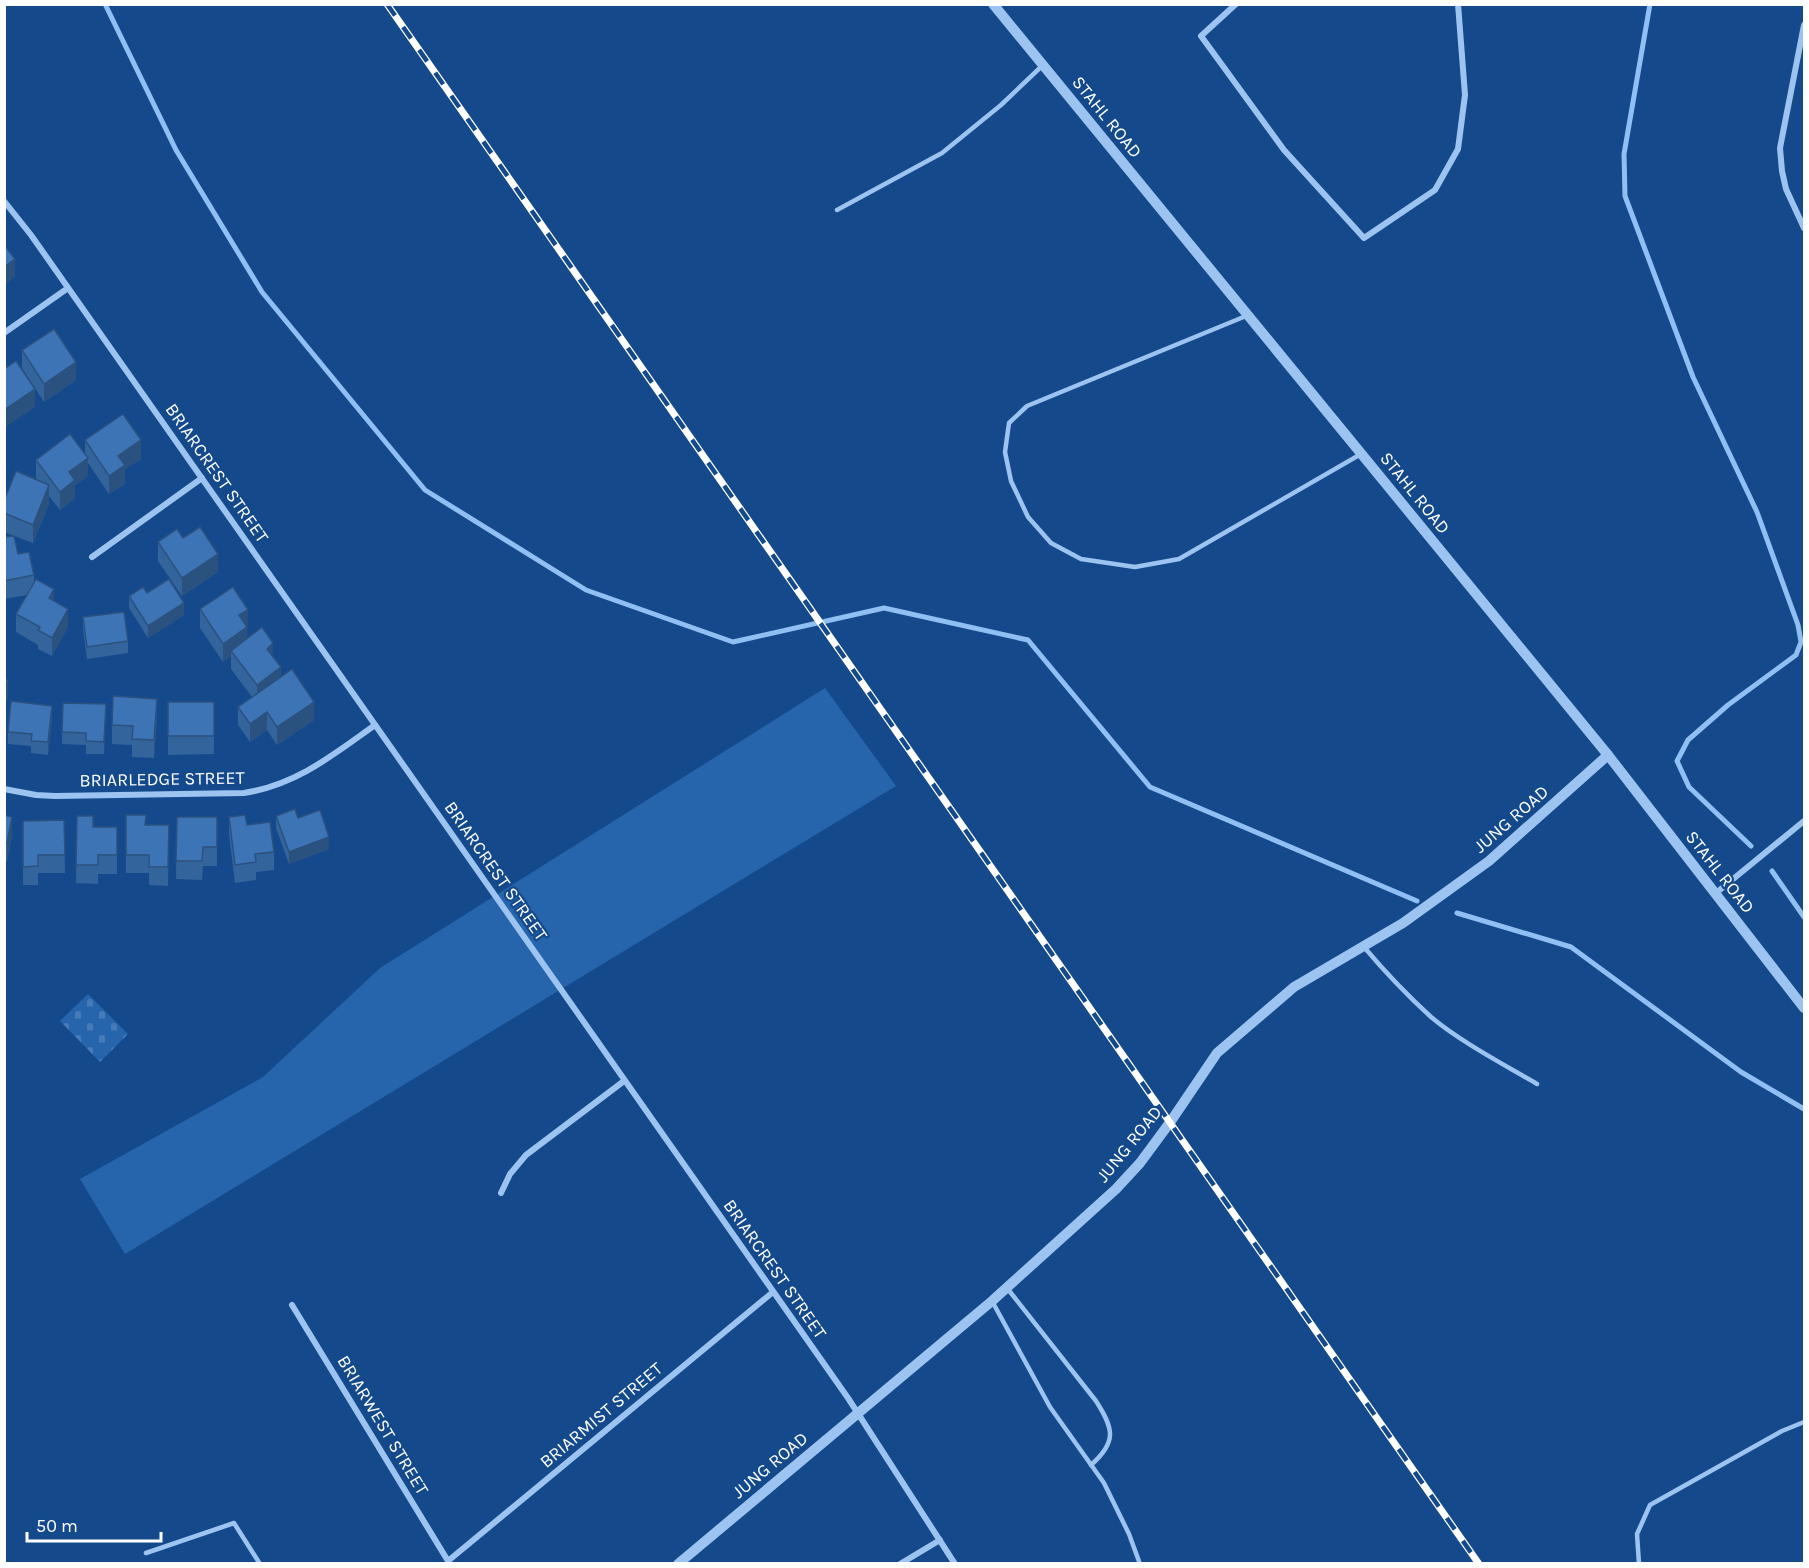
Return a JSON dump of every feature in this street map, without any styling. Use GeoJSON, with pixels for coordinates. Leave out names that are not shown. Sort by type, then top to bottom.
{"type":"FeatureCollection","features":[{"type":"Feature","properties":{"kind":"street","name":"STAHL ROAD"},"geometry":{"type":"LineString","coordinates":[[993,4],[1608,755],[1804,1008]]}},
{"type":"Feature","properties":{"kind":"street"},"geometry":{"type":"LineString","coordinates":[[1236,4],[1201,36],[1284,150],[1364,237],[1435,190],[1458,149],[1465,94],[1458,4]]}},
{"type":"Feature","properties":{"kind":"street"},"geometry":{"type":"LineString","coordinates":[[1804,25],[1780,148],[1786,189],[1804,228]]}},
{"type":"Feature","properties":{"kind":"street","name":"BRIARCREST STREET"},"geometry":{"type":"LineString","coordinates":[[4,201],[31,235],[773,1292],[858,1414],[955,1563]]}},
{"type":"Feature","properties":{"kind":"street"},"geometry":{"type":"LineString","coordinates":[[4,333],[68,288]]}},
{"type":"Feature","properties":{"kind":"street"},"geometry":{"type":"LineString","coordinates":[[92,557],[202,478]]}},
{"type":"Feature","properties":{"kind":"street","name":"BRIARLEDGE STREET"},"geometry":{"type":"LineString","coordinates":[[4,789],[55,796],[261,791],[293,780],[322,763],[375,725]]}},
{"type":"Feature","properties":{"kind":"street","name":"JUNG ROAD"},"geometry":{"type":"LineString","coordinates":[[678,1563],[993,1301],[1116,1189],[1140,1163],[1217,1053],[1294,987],[1364,947],[1444,895],[1489,861],[1608,755]]}},
{"type":"Feature","properties":{"kind":"street"},"geometry":{"type":"LineString","coordinates":[[1716,893],[1804,821]]}},
{"type":"Feature","properties":{"kind":"street"},"geometry":{"type":"LineString","coordinates":[[501,1193],[510,1174],[526,1155],[624,1081]]}},
{"type":"Feature","properties":{"kind":"street","name":"BRIARMIST STREET"},"geometry":{"type":"LineString","coordinates":[[448,1561],[773,1292]]}},
{"type":"Feature","properties":{"kind":"street","name":"BRIARWEST STREET"},"geometry":{"type":"LineString","coordinates":[[292,1305],[448,1561]]}},
{"type":"Feature","properties":{"kind":"street"},"geometry":{"type":"LineString","coordinates":[[900,1563],[940,1540]]}},
{"type":"Feature","properties":{"kind":"lane"},"geometry":{"type":"LineString","coordinates":[[837,210],[942,153],[1001,105],[1043,65]]}},
{"type":"Feature","properties":{"kind":"lane"},"geometry":{"type":"LineString","coordinates":[[1248,315],[1027,406],[1009,423],[1005,452],[1011,481],[1028,517],[1050,543],[1081,559],[1136,567],[1179,559],[1361,454]]}},
{"type":"Feature","properties":{"kind":"lane"},"geometry":{"type":"LineString","coordinates":[[1364,947],[1395,983],[1433,1018],[1537,1084]]}},
{"type":"Feature","properties":{"kind":"lane"},"geometry":{"type":"LineString","coordinates":[[1007,1288],[1108,1419],[1112,1437],[1104,1453],[1091,1465]]}},
{"type":"Feature","properties":{"kind":"lane"},"geometry":{"type":"LineString","coordinates":[[993,1301],[1050,1407],[1104,1484],[1129,1534],[1140,1563]]}},
{"type":"Feature","properties":{"kind":"lane"},"geometry":{"type":"LineString","coordinates":[[1639,1563],[1637,1534],[1650,1505],[1782,1431],[1804,1422]]}},
{"type":"Feature","properties":{"kind":"lane"},"geometry":{"type":"LineString","coordinates":[[146,1552],[234,1523],[260,1563]]}},
{"type":"Feature","properties":{"kind":"green space"},"geometry":{"type":"Polygon","coordinates":[[[825,688],[896,786],[125,1254],[80,1179],[263,1077],[380,968],[825,688]]]}},
{"type":"Feature","properties":{"kind":"green space"},"geometry":{"type":"Polygon","coordinates":[[[88,994],[128,1034],[100,1062],[60,1021],[88,994]]]}},
{"type":"Feature","properties":{"kind":"building"},"geometry":{"type":"Polygon","coordinates":[[[4,245],[15,259],[4,267],[4,245]]]}},
{"type":"Feature","properties":{"kind":"building"},"geometry":{"type":"Polygon","coordinates":[[[54,329],[76,362],[44,384],[22,350],[54,329]]]}},
{"type":"Feature","properties":{"kind":"building"},"geometry":{"type":"Polygon","coordinates":[[[16,361],[35,389],[4,410],[4,369],[16,361]]]}},
{"type":"Feature","properties":{"kind":"building"},"geometry":{"type":"Polygon","coordinates":[[[123,414],[141,440],[118,456],[125,465],[109,476],[85,440],[123,414]]]}},
{"type":"Feature","properties":{"kind":"building"},"geometry":{"type":"Polygon","coordinates":[[[70,434],[88,458],[69,472],[75,480],[60,492],[36,460],[70,434]]]}},
{"type":"Feature","properties":{"kind":"building"},"geometry":{"type":"Polygon","coordinates":[[[16,471],[49,485],[33,525],[4,513],[4,495],[6,496],[16,471]]]}},
{"type":"Feature","properties":{"kind":"building"},"geometry":{"type":"Polygon","coordinates":[[[200,527],[218,554],[182,578],[158,542],[177,529],[183,538],[200,527]]]}},
{"type":"Feature","properties":{"kind":"building"},"geometry":{"type":"Polygon","coordinates":[[[14,536],[18,554],[29,552],[34,575],[4,581],[4,537],[14,536]]]}},
{"type":"Feature","properties":{"kind":"building"},"geometry":{"type":"Polygon","coordinates":[[[36,579],[54,589],[49,598],[68,609],[52,638],[38,630],[40,627],[16,614],[36,579]]]}},
{"type":"Feature","properties":{"kind":"building"},"geometry":{"type":"Polygon","coordinates":[[[169,579],[184,603],[148,626],[129,596],[143,587],[147,593],[169,579]]]}},
{"type":"Feature","properties":{"kind":"building"},"geometry":{"type":"Polygon","coordinates":[[[233,587],[248,610],[239,615],[247,627],[223,644],[200,609],[233,587]]]}},
{"type":"Feature","properties":{"kind":"building"},"geometry":{"type":"Polygon","coordinates":[[[124,612],[128,641],[87,647],[83,617],[124,612]]]}},
{"type":"Feature","properties":{"kind":"building"},"geometry":{"type":"Polygon","coordinates":[[[262,627],[273,643],[267,649],[281,667],[257,685],[231,651],[262,627]]]}},
{"type":"Feature","properties":{"kind":"building"},"geometry":{"type":"Polygon","coordinates":[[[292,669],[314,702],[277,727],[267,712],[250,724],[238,707],[292,669]]]}},
{"type":"Feature","properties":{"kind":"building"},"geometry":{"type":"Polygon","coordinates":[[[113,696],[157,699],[154,740],[132,739],[133,726],[112,725],[113,696]]]}},
{"type":"Feature","properties":{"kind":"building"},"geometry":{"type":"Polygon","coordinates":[[[11,701],[52,706],[48,742],[31,741],[32,734],[8,732],[11,701]]]}},
{"type":"Feature","properties":{"kind":"building"},"geometry":{"type":"Polygon","coordinates":[[[168,702],[214,702],[214,736],[168,736],[168,702]]]}},
{"type":"Feature","properties":{"kind":"building"},"geometry":{"type":"Polygon","coordinates":[[[63,703],[106,704],[104,742],[86,741],[86,733],[62,732],[63,703]]]}},
{"type":"Feature","properties":{"kind":"building"},"geometry":{"type":"Polygon","coordinates":[[[295,809],[298,818],[320,810],[329,837],[289,852],[276,816],[295,809]]]}},
{"type":"Feature","properties":{"kind":"building"},"geometry":{"type":"Polygon","coordinates":[[[4,815],[12,817],[7,843],[4,842],[4,815]]]}},
{"type":"Feature","properties":{"kind":"building"},"geometry":{"type":"Polygon","coordinates":[[[126,815],[146,815],[145,825],[169,825],[168,867],[149,867],[149,855],[126,855],[126,815]]]}},
{"type":"Feature","properties":{"kind":"building"},"geometry":{"type":"Polygon","coordinates":[[[245,815],[247,825],[270,822],[274,852],[255,854],[256,862],[235,865],[229,817],[245,815]]]}},
{"type":"Feature","properties":{"kind":"building"},"geometry":{"type":"Polygon","coordinates":[[[77,816],[93,816],[93,827],[117,827],[117,855],[98,855],[98,865],[76,865],[77,816]]]}},
{"type":"Feature","properties":{"kind":"building"},"geometry":{"type":"Polygon","coordinates":[[[177,817],[217,817],[217,847],[203,847],[202,861],[176,861],[177,817]]]}},
{"type":"Feature","properties":{"kind":"building"},"geometry":{"type":"Polygon","coordinates":[[[64,820],[65,855],[38,855],[38,866],[23,867],[23,821],[64,820]]]}},
{"type":"Feature","properties":{"kind":"waterway"},"geometry":{"type":"LineString","coordinates":[[105,4],[176,150],[262,292],[425,490],[586,590],[733,642],[884,608],[1028,640],[1150,787],[1417,901]]}},
{"type":"Feature","properties":{"kind":"waterway"},"geometry":{"type":"LineString","coordinates":[[1650,4],[1624,154],[1625,196],[1693,377],[1757,512],[1798,625],[1801,642],[1796,655],[1728,705],[1688,740],[1677,761],[1689,787],[1751,846]]}},
{"type":"Feature","properties":{"kind":"waterway"},"geometry":{"type":"LineString","coordinates":[[1772,871],[1804,917]]}},
{"type":"Feature","properties":{"kind":"waterway"},"geometry":{"type":"LineString","coordinates":[[1457,913],[1571,947],[1741,1072],[1804,1109]]}},
{"type":"Feature","properties":{"kind":"railway"},"geometry":{"type":"LineString","coordinates":[[387,4],[1479,1564]]}}]}
